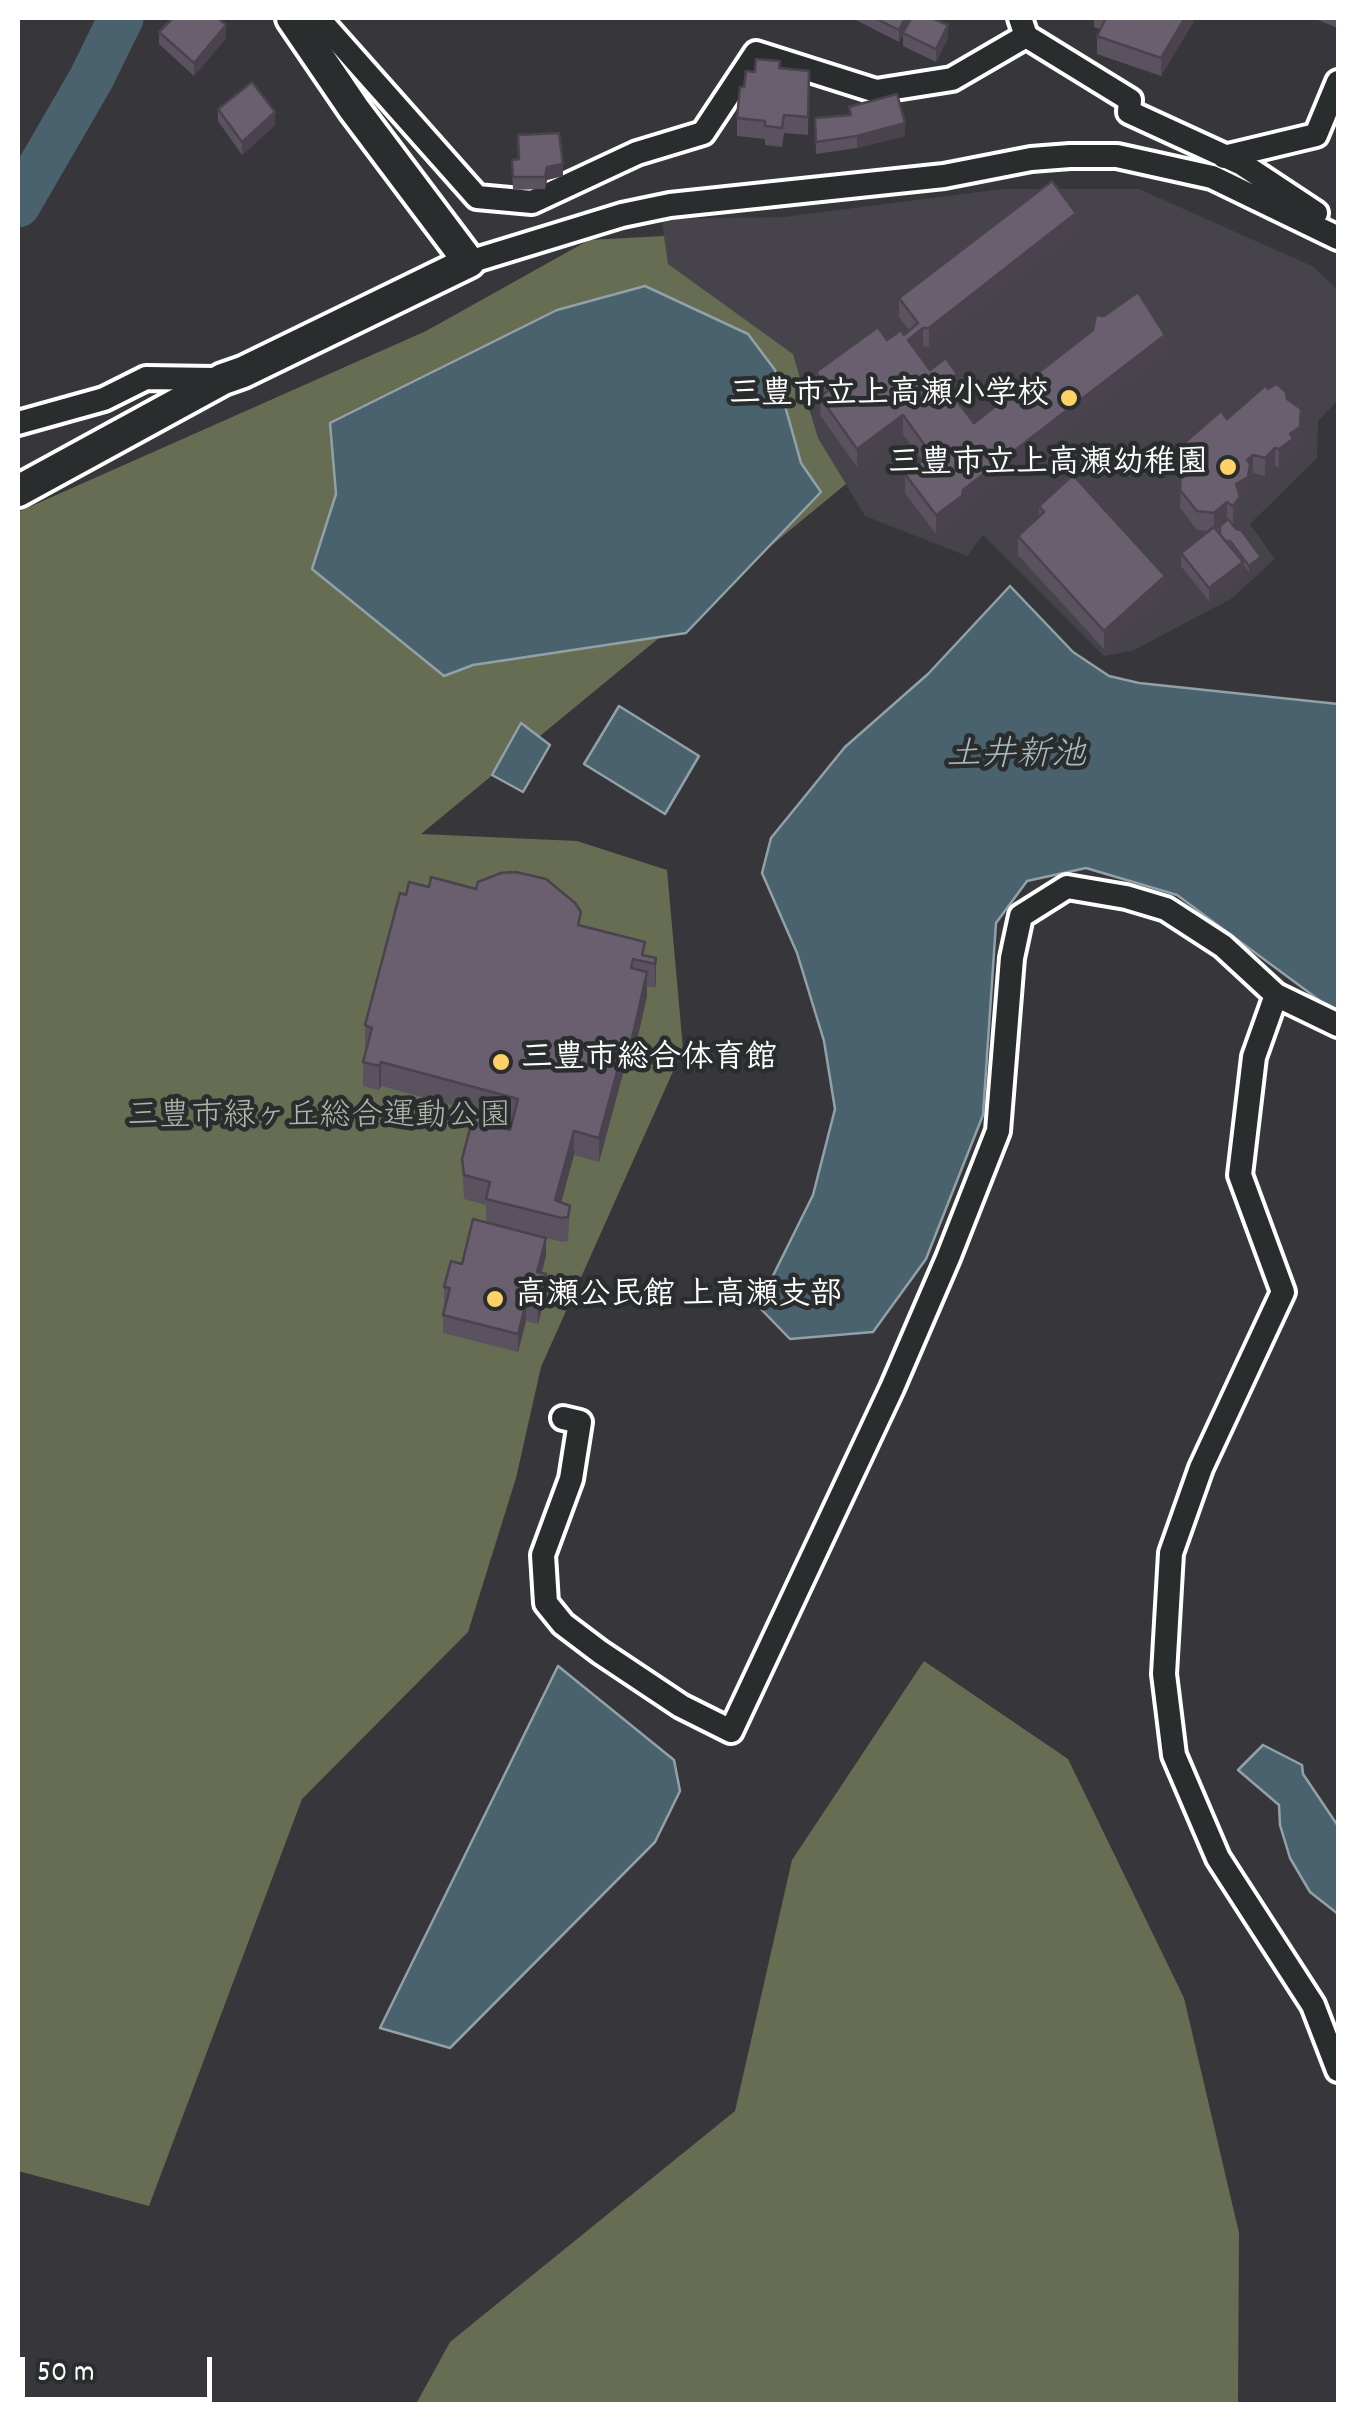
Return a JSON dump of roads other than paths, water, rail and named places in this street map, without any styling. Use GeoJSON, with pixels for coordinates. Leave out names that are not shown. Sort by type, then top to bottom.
{"type":"FeatureCollection","features":[{"type":"Feature","properties":{"kind":"street"},"geometry":{"type":"LineString","coordinates":[[292,18],[354,110],[469,262]]}},
{"type":"Feature","properties":{"kind":"street"},"geometry":{"type":"LineString","coordinates":[[318,18],[477,197],[532,202],[637,153],[703,133],[756,52],[876,91],[952,79],[1023,27],[1130,100],[1129,112],[1242,164],[1338,228]]}},
{"type":"Feature","properties":{"kind":"street"},"geometry":{"type":"LineString","coordinates":[[1224,158],[1316,135],[1338,82]]}},
{"type":"Feature","properties":{"kind":"street"},"geometry":{"type":"LineString","coordinates":[[18,491],[223,379],[469,262],[622,214],[670,205],[944,176],[1031,159],[1116,156],[1212,178],[1338,238]]}},
{"type":"Feature","properties":{"kind":"street"},"geometry":{"type":"LineString","coordinates":[[18,423],[104,400],[146,378],[223,379]]}},
{"type":"Feature","properties":{"kind":"street"},"geometry":{"type":"LineString","coordinates":[[563,1418],[580,1422],[571,1479],[543,1555],[546,1603],[563,1624],[600,1652],[681,1706],[731,1731],[892,1388],[998,1131],[1012,958],[1021,916],[1067,886],[1166,909],[1222,946],[1276,995],[1338,1025]]}},
{"type":"Feature","properties":{"kind":"street"},"geometry":{"type":"LineString","coordinates":[[1276,995],[1254,1057],[1240,1175],[1283,1292],[1202,1468],[1170,1552],[1164,1674],[1174,1755],[1218,1858],[1314,2005],[1338,2070]]}},
{"type":"Feature","properties":{"kind":"water"},"geometry":{"type":"Polygon","coordinates":[[[645,286],[748,334],[775,370],[801,463],[821,492],[686,633],[473,665],[444,676],[312,569],[336,494],[330,423],[557,310],[645,286]]]}},
{"type":"Feature","properties":{"kind":"water","name":"土井新池"},"geometry":{"type":"Polygon","coordinates":[[[1010,586],[1073,652],[1109,676],[1139,683],[1338,704],[1338,1014],[1177,895],[1086,868],[1027,881],[996,923],[983,1115],[926,1259],[873,1332],[790,1339],[758,1306],[813,1195],[835,1109],[824,1041],[797,953],[762,873],[771,838],[845,747],[928,674],[1010,586]]]}},
{"type":"Feature","properties":{"kind":"water"},"geometry":{"type":"Polygon","coordinates":[[[619,706],[699,756],[665,814],[584,764],[619,706]]]}},
{"type":"Feature","properties":{"kind":"water"},"geometry":{"type":"Polygon","coordinates":[[[521,723],[550,745],[523,792],[492,775],[521,723]]]}},
{"type":"Feature","properties":{"kind":"water"},"geometry":{"type":"Polygon","coordinates":[[[558,1666],[674,1760],[680,1791],[655,1842],[450,2048],[380,2028],[558,1666]]]}},
{"type":"Feature","properties":{"kind":"water"},"geometry":{"type":"Polygon","coordinates":[[[1263,1745],[1302,1765],[1303,1774],[1338,1826],[1338,1914],[1310,1892],[1290,1858],[1280,1825],[1279,1805],[1238,1770],[1263,1745]]]}},
{"type":"Feature","properties":{"kind":"waterway"},"geometry":{"type":"LineString","coordinates":[[18,205],[91,79],[121,18]]}},
{"type":"Feature","properties":{"kind":"place","name":"三豊市立上高瀬小学校"},"geometry":{"type":"Point","coordinates":[1069,398]}},
{"type":"Feature","properties":{"kind":"place","name":"三豊市立上高瀬幼稚園"},"geometry":{"type":"Point","coordinates":[1228,467]}},
{"type":"Feature","properties":{"kind":"place","name":"三豊市総合体育館"},"geometry":{"type":"Point","coordinates":[501,1062]}},
{"type":"Feature","properties":{"kind":"place","name":"高瀬公民館 上高瀬支部"},"geometry":{"type":"Point","coordinates":[495,1299]}},
{"type":"Feature","properties":{"kind":"park label","name":"三豊市緑ヶ丘総合運動公園"},"geometry":{"type":"Point","coordinates":[319,1120]}}]}
